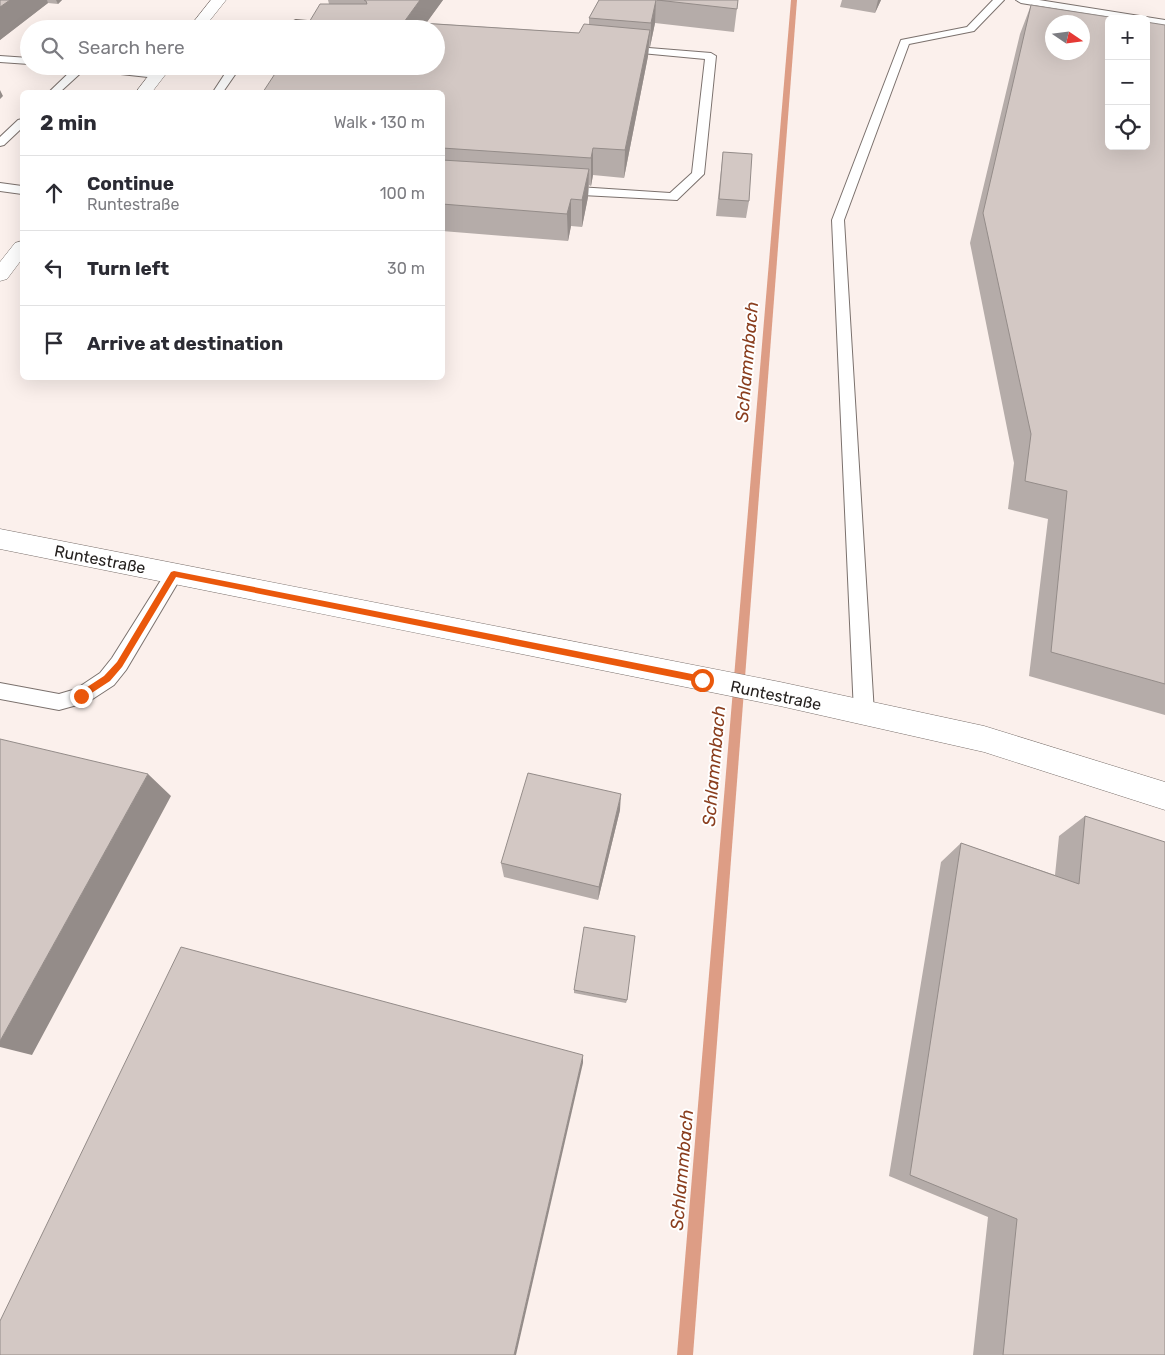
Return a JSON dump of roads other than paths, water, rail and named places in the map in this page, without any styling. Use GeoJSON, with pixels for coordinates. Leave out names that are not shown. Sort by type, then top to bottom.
{"type":"FeatureCollection","features":[{"type":"Feature","properties":{"kind":"street"},"geometry":{"type":"LineString","coordinates":[[202,20],[219,0]]}},
{"type":"Feature","properties":{"kind":"street"},"geometry":{"type":"LineString","coordinates":[[146,90],[158,75]]}},
{"type":"Feature","properties":{"kind":"street"},"geometry":{"type":"LineString","coordinates":[[0,275],[20,250]]}},
{"type":"Feature","properties":{"kind":"street","name":"Runtestraße"},"geometry":{"type":"LineString","coordinates":[[0,539],[780,694],[984,739],[1165,796]]}},
{"type":"Feature","properties":{"kind":"lane"},"geometry":{"type":"LineString","coordinates":[[864,713],[838,220],[905,42],[970,30],[999,0]]}},
{"type":"Feature","properties":{"kind":"lane"},"geometry":{"type":"LineString","coordinates":[[1021,0],[1114,15]]}},
{"type":"Feature","properties":{"kind":"lane"},"geometry":{"type":"LineString","coordinates":[[1150,21],[1165,23]]}},
{"type":"Feature","properties":{"kind":"lane"},"geometry":{"type":"LineString","coordinates":[[548,188],[674,197],[698,174],[711,56],[613,48]]}},
{"type":"Feature","properties":{"kind":"lane"},"geometry":{"type":"LineString","coordinates":[[0,59],[20,60]]}},
{"type":"Feature","properties":{"kind":"lane"},"geometry":{"type":"LineString","coordinates":[[56,90],[71,75]]}},
{"type":"Feature","properties":{"kind":"lane"},"geometry":{"type":"LineString","coordinates":[[219,90],[230,75]]}},
{"type":"Feature","properties":{"kind":"lane"},"geometry":{"type":"LineString","coordinates":[[0,143],[20,124]]}},
{"type":"Feature","properties":{"kind":"lane"},"geometry":{"type":"LineString","coordinates":[[0,187],[20,190]]}},
{"type":"Feature","properties":{"kind":"lane"},"geometry":{"type":"LineString","coordinates":[[0,691],[59,702],[81,696],[107,679],[119,664],[174,574]]}},
{"type":"Feature","properties":{"kind":"waterway","name":"Schlammbach"},"geometry":{"type":"LineString","coordinates":[[685,1355],[794,0]]}}]}
